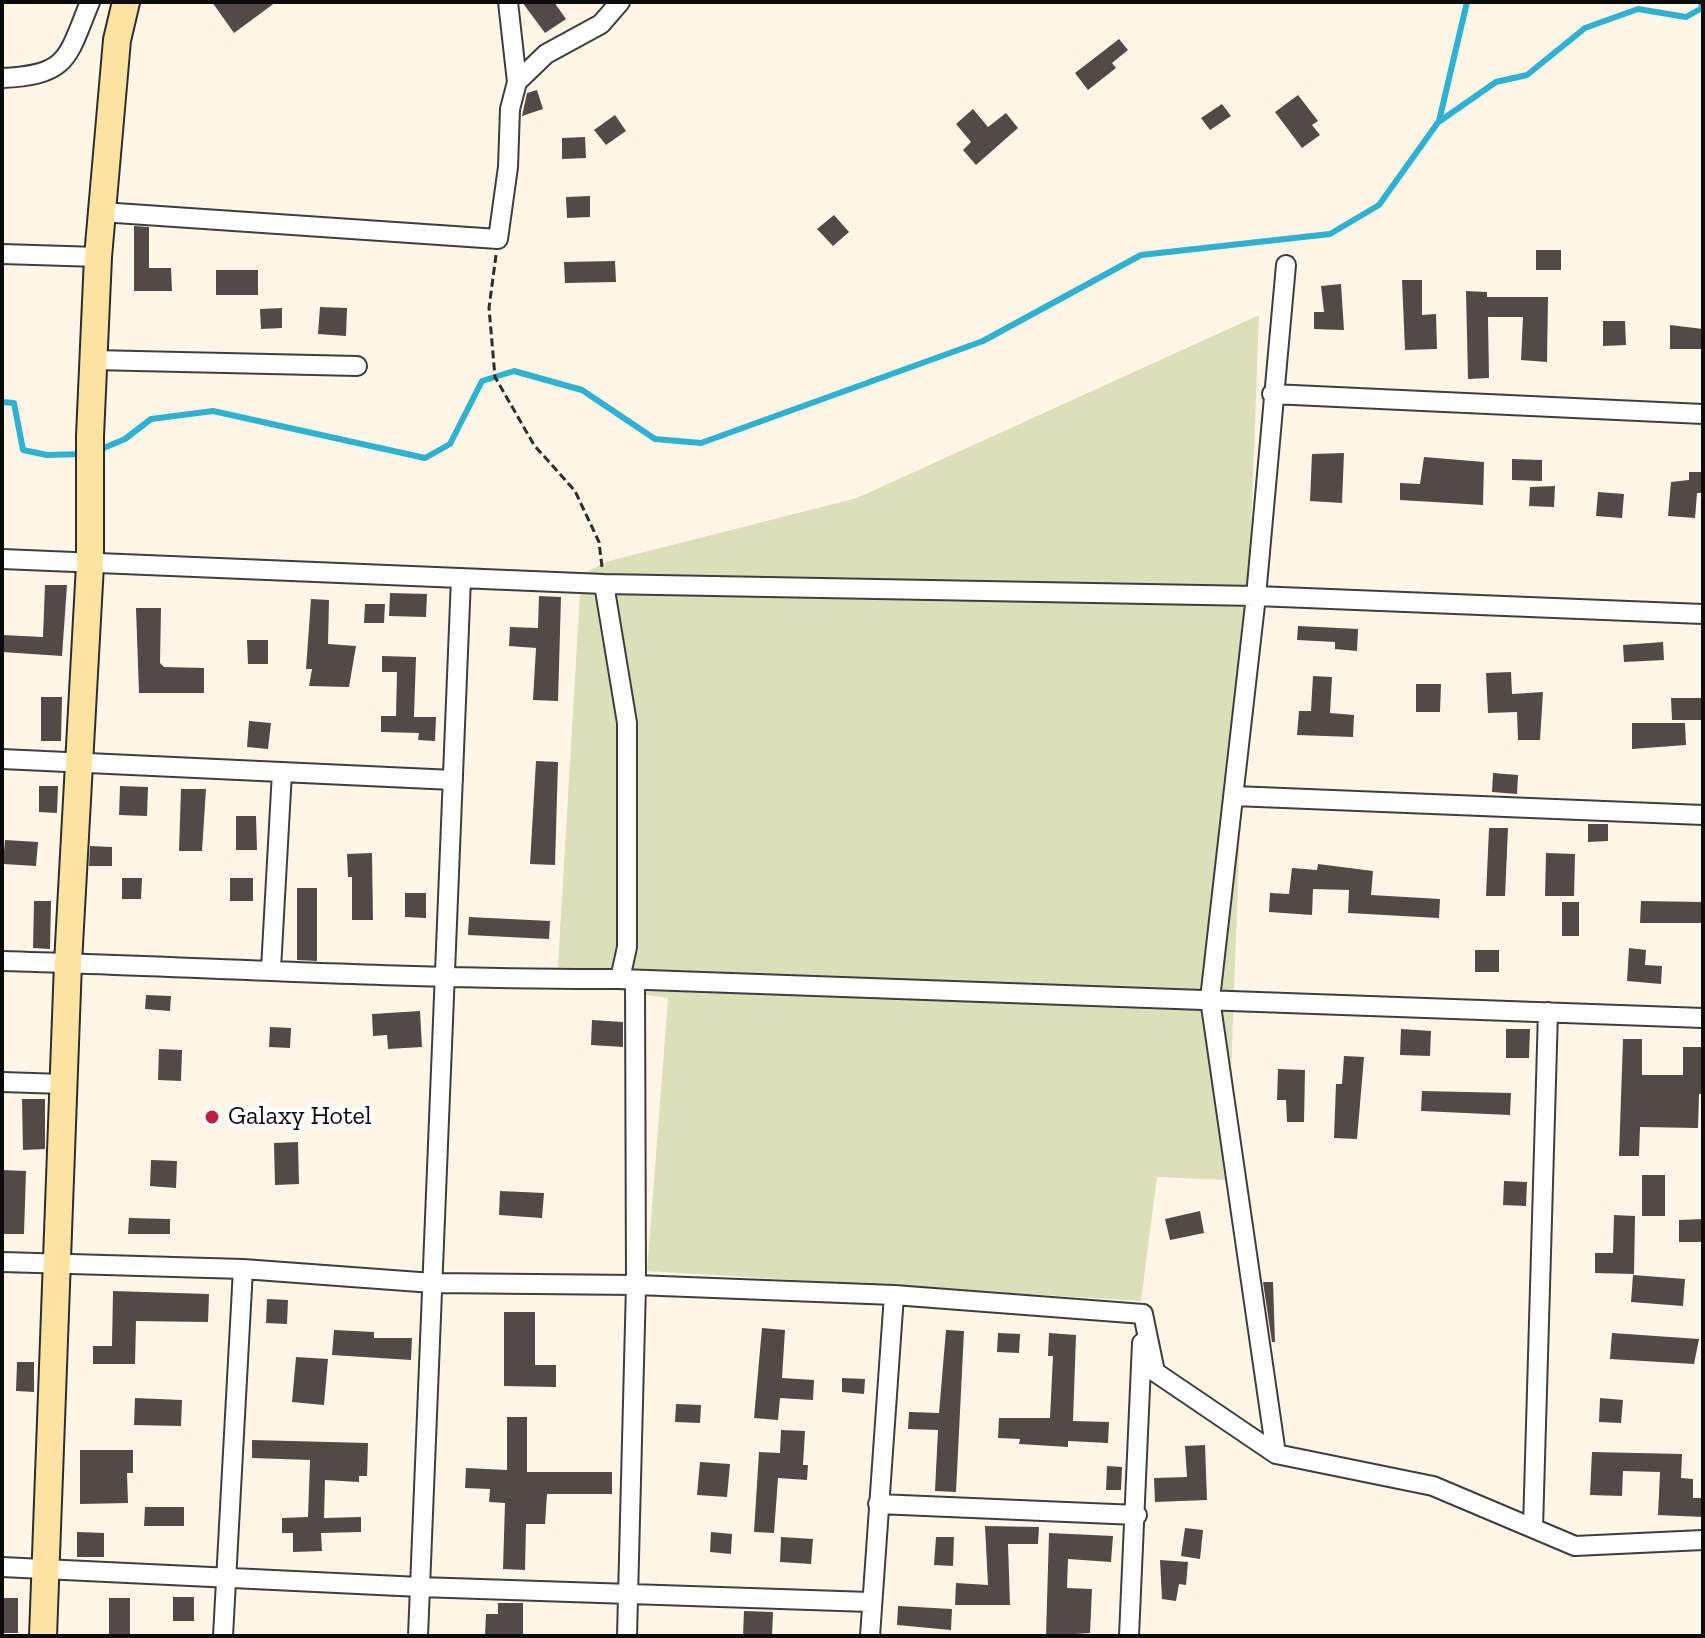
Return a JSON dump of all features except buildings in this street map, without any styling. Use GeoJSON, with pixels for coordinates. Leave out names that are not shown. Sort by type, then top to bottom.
{"type":"FeatureCollection","features":[{"type":"Feature","properties":{"kind":"main road"},"geometry":{"type":"LineString","coordinates":[[43,1636],[68,963],[90,565],[90,436],[98,257],[117,40],[126,2]]}},
{"type":"Feature","properties":{"kind":"street"},"geometry":{"type":"LineString","coordinates":[[2,78],[32,77],[53,70],[68,56],[90,2]]}},
{"type":"Feature","properties":{"kind":"street"},"geometry":{"type":"LineString","coordinates":[[101,212],[498,239],[508,167],[510,109],[517,82],[508,2]]}},
{"type":"Feature","properties":{"kind":"street"},"geometry":{"type":"LineString","coordinates":[[517,82],[546,54],[601,24],[620,2]]}},
{"type":"Feature","properties":{"kind":"street"},"geometry":{"type":"LineString","coordinates":[[2,254],[98,257]]}},
{"type":"Feature","properties":{"kind":"street"},"geometry":{"type":"LineString","coordinates":[[1276,1454],[1210,999],[1256,596],[1286,265]]}},
{"type":"Feature","properties":{"kind":"street"},"geometry":{"type":"LineString","coordinates":[[93,360],[357,366]]}},
{"type":"Feature","properties":{"kind":"street"},"geometry":{"type":"LineString","coordinates":[[1272,394],[1703,414]]}},
{"type":"Feature","properties":{"kind":"street"},"geometry":{"type":"LineString","coordinates":[[2,559],[604,584],[1256,596],[1703,614]]}},
{"type":"Feature","properties":{"kind":"street"},"geometry":{"type":"LineString","coordinates":[[418,1636],[461,578]]}},
{"type":"Feature","properties":{"kind":"street"},"geometry":{"type":"LineString","coordinates":[[604,584],[627,723],[627,947],[636,1285],[627,1636]]}},
{"type":"Feature","properties":{"kind":"street"},"geometry":{"type":"LineString","coordinates":[[2,759],[453,780]]}},
{"type":"Feature","properties":{"kind":"street"},"geometry":{"type":"LineString","coordinates":[[271,969],[282,772]]}},
{"type":"Feature","properties":{"kind":"street"},"geometry":{"type":"LineString","coordinates":[[1234,796],[1703,815]]}},
{"type":"Feature","properties":{"kind":"street"},"geometry":{"type":"LineString","coordinates":[[2,961],[271,969],[443,980],[628,980],[1703,1018]]}},
{"type":"Feature","properties":{"kind":"street"},"geometry":{"type":"LineString","coordinates":[[1533,1528],[1548,1012]]}},
{"type":"Feature","properties":{"kind":"street"},"geometry":{"type":"LineString","coordinates":[[2,1082],[63,1084]]}},
{"type":"Feature","properties":{"kind":"street"},"geometry":{"type":"LineString","coordinates":[[2,1262],[243,1269],[433,1283],[636,1285],[894,1295],[1143,1314]]}},
{"type":"Feature","properties":{"kind":"street"},"geometry":{"type":"LineString","coordinates":[[223,1636],[243,1269]]}},
{"type":"Feature","properties":{"kind":"street"},"geometry":{"type":"LineString","coordinates":[[870,1636],[894,1295]]}},
{"type":"Feature","properties":{"kind":"street"},"geometry":{"type":"LineString","coordinates":[[1143,1314],[1155,1372],[1276,1454],[1433,1486],[1575,1546],[1703,1540]]}},
{"type":"Feature","properties":{"kind":"street"},"geometry":{"type":"LineString","coordinates":[[1129,1636],[1137,1515],[1143,1314]]}},
{"type":"Feature","properties":{"kind":"street"},"geometry":{"type":"LineString","coordinates":[[878,1504],[1137,1515]]}},
{"type":"Feature","properties":{"kind":"street"},"geometry":{"type":"LineString","coordinates":[[2,1567],[420,1587],[870,1602]]}},
{"type":"Feature","properties":{"kind":"path"},"geometry":{"type":"LineString","coordinates":[[498,239],[489,308],[495,377],[534,445],[575,491],[599,542],[604,584]]}},
{"type":"Feature","properties":{"kind":"green space"},"geometry":{"type":"Polygon","coordinates":[[[1259,315],[1227,1180],[1157,1177],[1141,1301],[647,1271],[668,998],[557,982],[581,575],[605,562],[857,498],[1259,315]]]}},
{"type":"Feature","properties":{"kind":"waterway"},"geometry":{"type":"LineString","coordinates":[[99,450],[125,439],[151,419],[213,411],[425,458],[450,444],[482,381],[514,371],[582,390],[655,439],[701,443],[983,341],[1141,255],[1330,234],[1379,205],[1439,121],[1467,2]]}},
{"type":"Feature","properties":{"kind":"waterway"},"geometry":{"type":"LineString","coordinates":[[1440,121],[1496,82],[1527,75],[1585,28],[1638,9],[1686,17],[1702,8],[1701,2]]}},
{"type":"Feature","properties":{"kind":"waterway"},"geometry":{"type":"LineString","coordinates":[[2,402],[14,403],[23,450],[47,455],[84,454]]}},
{"type":"Feature","properties":{"kind":"place","name":"Galaxy Hotel"},"geometry":{"type":"Point","coordinates":[212,1117]}}]}
